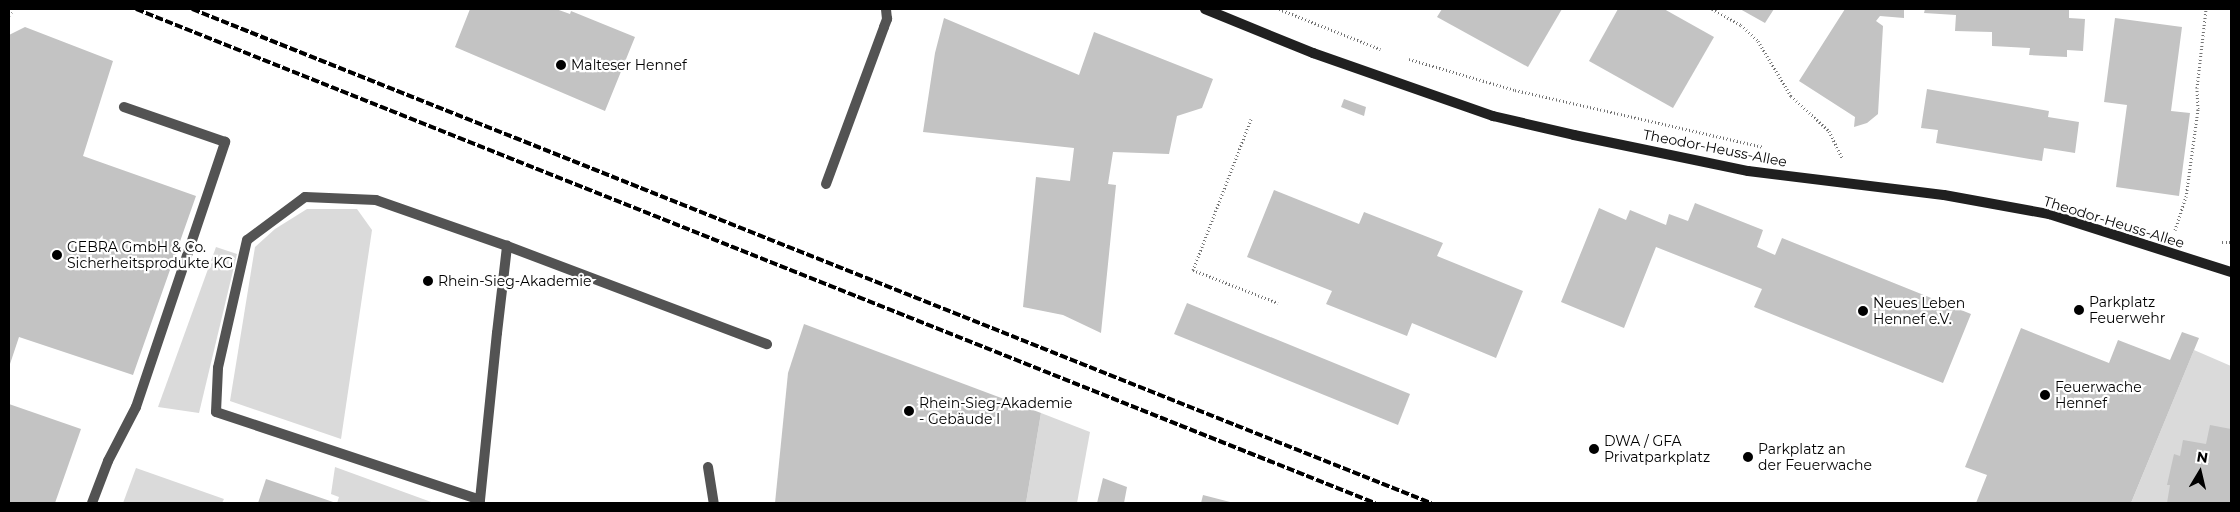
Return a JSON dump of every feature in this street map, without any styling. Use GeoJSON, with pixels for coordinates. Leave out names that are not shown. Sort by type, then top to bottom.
{"type":"FeatureCollection","features":[{"type":"Feature","properties":{"kind":"street","name":"Theodor-Heuss-Allee"},"geometry":{"type":"LineString","coordinates":[[1205,9],[1313,53],[1493,116],[1748,171],[1944,195],[2049,214],[2231,272]]}},
{"type":"Feature","properties":{"kind":"lane"},"geometry":{"type":"LineString","coordinates":[[826,184],[887,19],[886,9]]}},
{"type":"Feature","properties":{"kind":"lane"},"geometry":{"type":"LineString","coordinates":[[92,503],[108,461],[136,408],[225,142],[124,108]]}},
{"type":"Feature","properties":{"kind":"lane"},"geometry":{"type":"LineString","coordinates":[[507,246],[480,502],[216,412],[218,368],[247,240],[305,197],[376,200],[507,246],[767,344]]}},
{"type":"Feature","properties":{"kind":"lane"},"geometry":{"type":"LineString","coordinates":[[708,467],[714,503]]}},
{"type":"Feature","properties":{"kind":"path"},"geometry":{"type":"LineString","coordinates":[[1279,9],[1385,51]]}},
{"type":"Feature","properties":{"kind":"path"},"geometry":{"type":"LineString","coordinates":[[1712,9],[1741,25],[1758,41],[1791,96],[1828,131],[1842,159]]}},
{"type":"Feature","properties":{"kind":"path"},"geometry":{"type":"LineString","coordinates":[[2175,231],[2186,197],[2198,110],[2197,88],[2206,9]]}},
{"type":"Feature","properties":{"kind":"path"},"geometry":{"type":"LineString","coordinates":[[1404,57],[1515,90],[1770,148]]}},
{"type":"Feature","properties":{"kind":"path"},"geometry":{"type":"LineString","coordinates":[[1251,118],[1193,270],[1278,303]]}},
{"type":"Feature","properties":{"kind":"path"},"geometry":{"type":"LineString","coordinates":[[1834,157],[1851,160]]}},
{"type":"Feature","properties":{"kind":"path"},"geometry":{"type":"LineString","coordinates":[[2166,228],[2183,233]]}},
{"type":"Feature","properties":{"kind":"path"},"geometry":{"type":"LineString","coordinates":[[2216,241],[2231,242]]}},
{"type":"Feature","properties":{"kind":"shaded area"},"geometry":{"type":"Polygon","coordinates":[[[307,209],[357,209],[372,230],[341,439],[230,401],[255,247],[275,229],[307,209]]]}},
{"type":"Feature","properties":{"kind":"shaded area"},"geometry":{"type":"Polygon","coordinates":[[[216,247],[237,254],[199,413],[158,407],[216,247]]]}},
{"type":"Feature","properties":{"kind":"shaded area"},"geometry":{"type":"Polygon","coordinates":[[[2194,350],[2231,366],[2231,503],[2131,503],[2194,350]]]}},
{"type":"Feature","properties":{"kind":"shaded area"},"geometry":{"type":"Polygon","coordinates":[[[1041,413],[1090,432],[1077,503],[1026,503],[1041,413]]]}},
{"type":"Feature","properties":{"kind":"shaded area"},"geometry":{"type":"Polygon","coordinates":[[[335,467],[434,503],[337,503],[339,497],[331,494],[335,467]]]}},
{"type":"Feature","properties":{"kind":"shaded area"},"geometry":{"type":"Polygon","coordinates":[[[136,468],[224,499],[222,503],[123,503],[136,468]]]}},
{"type":"Feature","properties":{"kind":"building","name":"Malteser Hennef"},"geometry":{"type":"Polygon","coordinates":[[[470,9],[556,9],[570,14],[571,11],[635,37],[605,111],[455,47],[470,9]]]}},
{"type":"Feature","properties":{"kind":"building"},"geometry":{"type":"Polygon","coordinates":[[[1442,9],[1562,9],[1528,67],[1437,17],[1442,9]]]}},
{"type":"Feature","properties":{"kind":"building"},"geometry":{"type":"Polygon","coordinates":[[[1618,9],[1664,9],[1714,37],[1673,108],[1589,61],[1618,9]]]}},
{"type":"Feature","properties":{"kind":"building"},"geometry":{"type":"Polygon","coordinates":[[[1740,9],[1774,9],[1765,23],[1740,9]]]}},
{"type":"Feature","properties":{"kind":"building"},"geometry":{"type":"Polygon","coordinates":[[[1845,9],[1904,9],[1904,18],[1880,16],[1876,21],[1883,26],[1878,114],[1867,123],[1854,127],[1855,117],[1799,81],[1845,9]]]}},
{"type":"Feature","properties":{"kind":"building"},"geometry":{"type":"Polygon","coordinates":[[[1925,9],[2069,9],[2069,18],[2085,19],[2083,51],[2067,50],[2067,57],[2029,55],[2030,48],[1992,46],[1992,32],[1955,31],[1956,15],[1924,13],[1925,9]]]}},
{"type":"Feature","properties":{"kind":"building"},"geometry":{"type":"Polygon","coordinates":[[[944,18],[1079,75],[1094,32],[1213,79],[1202,108],[1177,116],[1169,154],[1113,152],[1108,184],[1116,185],[1101,333],[1063,315],[1023,307],[1036,177],[1070,181],[1074,148],[923,132],[935,53],[944,18]]]}},
{"type":"Feature","properties":{"kind":"building"},"geometry":{"type":"Polygon","coordinates":[[[2115,18],[2182,27],[2171,111],[2190,113],[2179,196],[2116,187],[2127,105],[2104,102],[2115,18]]]}},
{"type":"Feature","properties":{"kind":"building","name":"GEBRA GmbH & Co. Sicherheitsprodukte KG"},"geometry":{"type":"Polygon","coordinates":[[[25,27],[113,61],[83,156],[196,196],[133,375],[19,337],[9,367],[9,35],[25,27]]]}},
{"type":"Feature","properties":{"kind":"building"},"geometry":{"type":"Polygon","coordinates":[[[1927,89],[2049,111],[2048,117],[2079,122],[2075,153],[2044,148],[2042,161],[1936,143],[1938,130],[1921,128],[1927,89]]]}},
{"type":"Feature","properties":{"kind":"building"},"geometry":{"type":"Polygon","coordinates":[[[1344,99],[1366,107],[1364,116],[1341,107],[1344,99]]]}},
{"type":"Feature","properties":{"kind":"building"},"geometry":{"type":"Polygon","coordinates":[[[1274,190],[1359,224],[1364,212],[1443,243],[1437,256],[1523,291],[1496,358],[1412,323],[1407,336],[1326,304],[1332,291],[1247,257],[1274,190]]]}},
{"type":"Feature","properties":{"kind":"building"},"geometry":{"type":"Polygon","coordinates":[[[1695,203],[1763,230],[1757,247],[1775,255],[1782,238],[1971,314],[1943,383],[1754,307],[1762,289],[1656,247],[1624,328],[1561,302],[1599,208],[1626,220],[1630,210],[1666,225],[1669,214],[1688,221],[1695,203]]]}},
{"type":"Feature","properties":{"kind":"building"},"geometry":{"type":"Polygon","coordinates":[[[1187,303],[1410,394],[1398,425],[1174,334],[1187,303]]]}},
{"type":"Feature","properties":{"kind":"building","name":"Rhein-Sieg-Akademie - Gebäude I"},"geometry":{"type":"Polygon","coordinates":[[[804,324],[1041,413],[1026,503],[775,503],[788,373],[804,324]]]}},
{"type":"Feature","properties":{"kind":"building","name":"Feuerwache Hennef"},"geometry":{"type":"Polygon","coordinates":[[[2021,328],[2109,363],[2118,340],[2170,360],[2182,332],[2199,338],[2131,503],[1976,503],[1987,475],[1965,467],[2021,328]]]}},
{"type":"Feature","properties":{"kind":"building"},"geometry":{"type":"Polygon","coordinates":[[[9,404],[81,429],[55,503],[9,503],[9,404]]]}},
{"type":"Feature","properties":{"kind":"building"},"geometry":{"type":"Polygon","coordinates":[[[2210,425],[2231,429],[2231,503],[2167,503],[2170,485],[2167,485],[2174,454],[2180,456],[2183,440],[2206,444],[2210,425]]]}},
{"type":"Feature","properties":{"kind":"building"},"geometry":{"type":"Polygon","coordinates":[[[1103,478],[1127,487],[1124,503],[1097,503],[1103,478]]]}},
{"type":"Feature","properties":{"kind":"building"},"geometry":{"type":"Polygon","coordinates":[[[266,479],[336,503],[258,503],[266,479]]]}},
{"type":"Feature","properties":{"kind":"building"},"geometry":{"type":"Polygon","coordinates":[[[1203,495],[1234,503],[1201,503],[1203,495]]]}},
{"type":"Feature","properties":{"kind":"railway"},"geometry":{"type":"LineString","coordinates":[[136,9],[1375,503]]}},
{"type":"Feature","properties":{"kind":"railway"},"geometry":{"type":"LineString","coordinates":[[192,9],[1431,503]]}},
{"type":"Feature","properties":{"kind":"place","name":"Malteser Hennef"},"geometry":{"type":"Point","coordinates":[561,65]}},
{"type":"Feature","properties":{"kind":"place","name":"GEBRA GmbH & Co. Sicherheitsprodukte KG"},"geometry":{"type":"Point","coordinates":[57,255]}},
{"type":"Feature","properties":{"kind":"place","name":"Rhein-Sieg-Akademie"},"geometry":{"type":"Point","coordinates":[428,281]}},
{"type":"Feature","properties":{"kind":"place","name":"Parkplatz Feuerwehr"},"geometry":{"type":"Point","coordinates":[2079,310]}},
{"type":"Feature","properties":{"kind":"place","name":"Neues Leben Hennef e.V."},"geometry":{"type":"Point","coordinates":[1863,311]}},
{"type":"Feature","properties":{"kind":"place","name":"Feuerwache Hennef"},"geometry":{"type":"Point","coordinates":[2045,395]}},
{"type":"Feature","properties":{"kind":"place","name":"Rhein-Sieg-Akademie - Gebäude I"},"geometry":{"type":"Point","coordinates":[909,411]}},
{"type":"Feature","properties":{"kind":"place","name":"DWA / GFA Privatparkplatz"},"geometry":{"type":"Point","coordinates":[1594,449]}},
{"type":"Feature","properties":{"kind":"place","name":"Parkplatz an der Feuerwache"},"geometry":{"type":"Point","coordinates":[1748,457]}}]}
